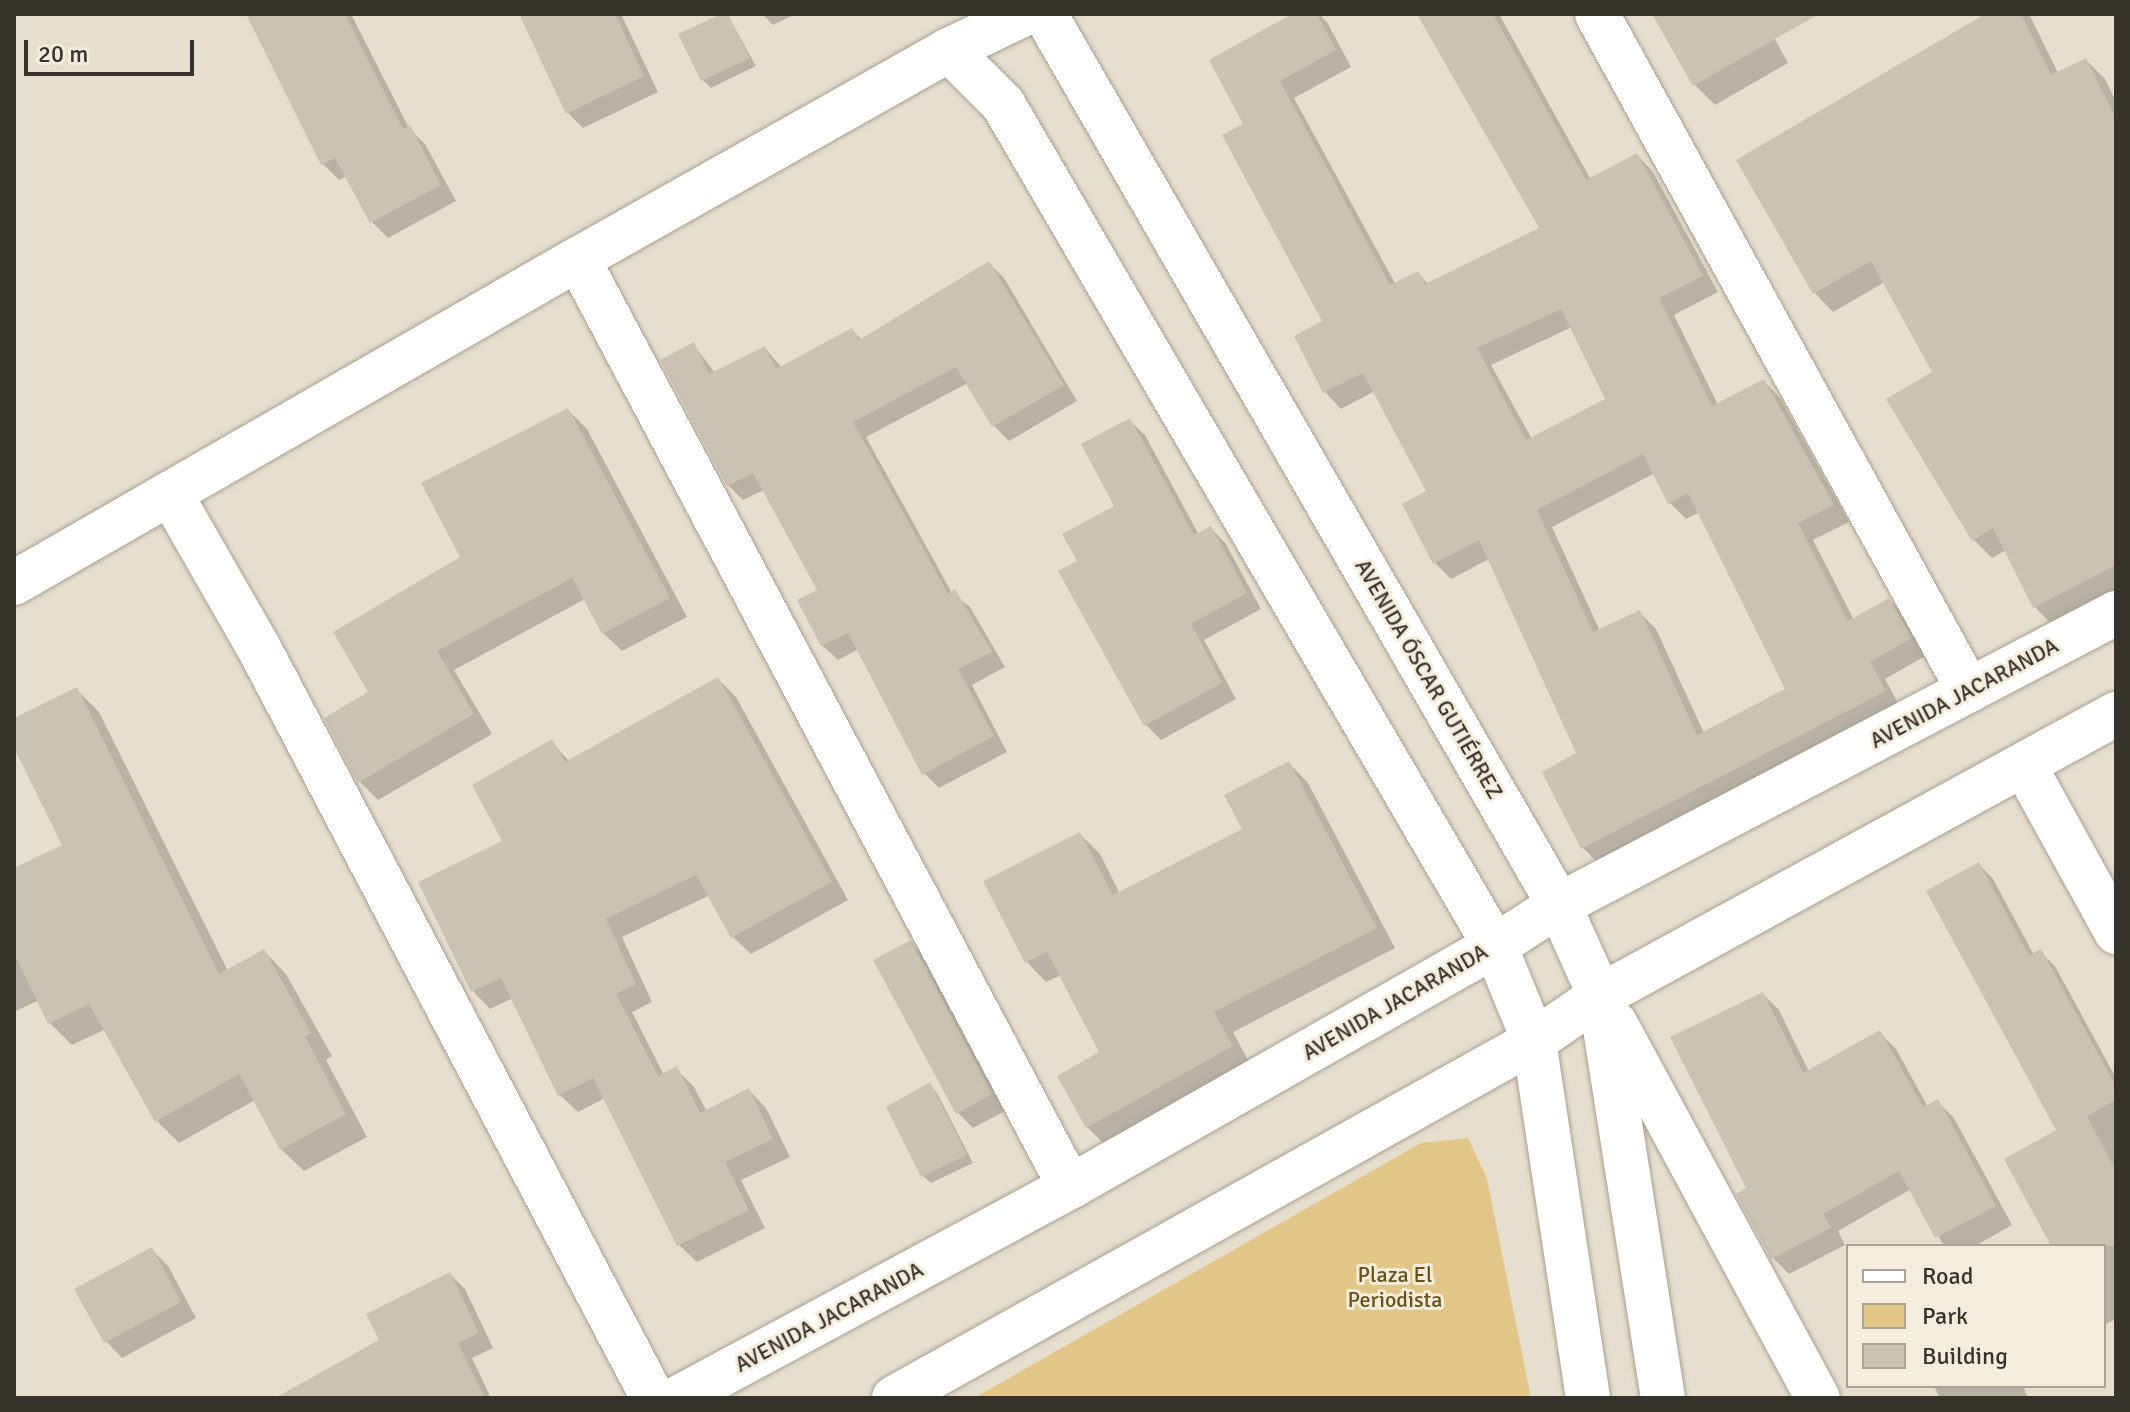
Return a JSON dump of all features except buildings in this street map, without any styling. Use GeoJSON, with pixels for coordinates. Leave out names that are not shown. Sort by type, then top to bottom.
{"type":"FeatureCollection","features":[{"type":"Feature","properties":{"kind":"street"},"geometry":{"type":"LineString","coordinates":[[14,583],[578,259],[949,50],[1024,14]]}},
{"type":"Feature","properties":{"kind":"street","name":"AVENIDA ÓSCAR GUTIÉRREZ"},"geometry":{"type":"LineString","coordinates":[[1045,14],[1559,905],[1600,996],[1663,1398]]}},
{"type":"Feature","properties":{"kind":"street"},"geometry":{"type":"LineString","coordinates":[[1597,14],[1969,691]]}},
{"type":"Feature","properties":{"kind":"street"},"geometry":{"type":"LineString","coordinates":[[949,50],[1003,104],[1495,946],[1534,1041],[1588,1398]]}},
{"type":"Feature","properties":{"kind":"street"},"geometry":{"type":"LineString","coordinates":[[578,259],[1070,1187]]}},
{"type":"Feature","properties":{"kind":"street"},"geometry":{"type":"LineString","coordinates":[[170,493],[261,652],[653,1398]]}},
{"type":"Feature","properties":{"kind":"street","name":"AVENIDA JACARANDA"},"geometry":{"type":"LineString","coordinates":[[678,1398],[1070,1187],[1495,946],[1559,905],[2116,613]]}},
{"type":"Feature","properties":{"kind":"street"},"geometry":{"type":"LineString","coordinates":[[894,1398],[1534,1041],[1600,996],[2116,714]]}},
{"type":"Feature","properties":{"kind":"street"},"geometry":{"type":"LineString","coordinates":[[2024,765],[2116,932]]}},
{"type":"Feature","properties":{"kind":"street"},"geometry":{"type":"LineString","coordinates":[[1600,996],[1818,1398]]}},
{"type":"Feature","properties":{"kind":"green space","name":"Plaza El Periodista"},"geometry":{"type":"Polygon","coordinates":[[[1468,1138],[1487,1179],[1531,1398],[974,1398],[1421,1143],[1468,1138]]]}}]}
